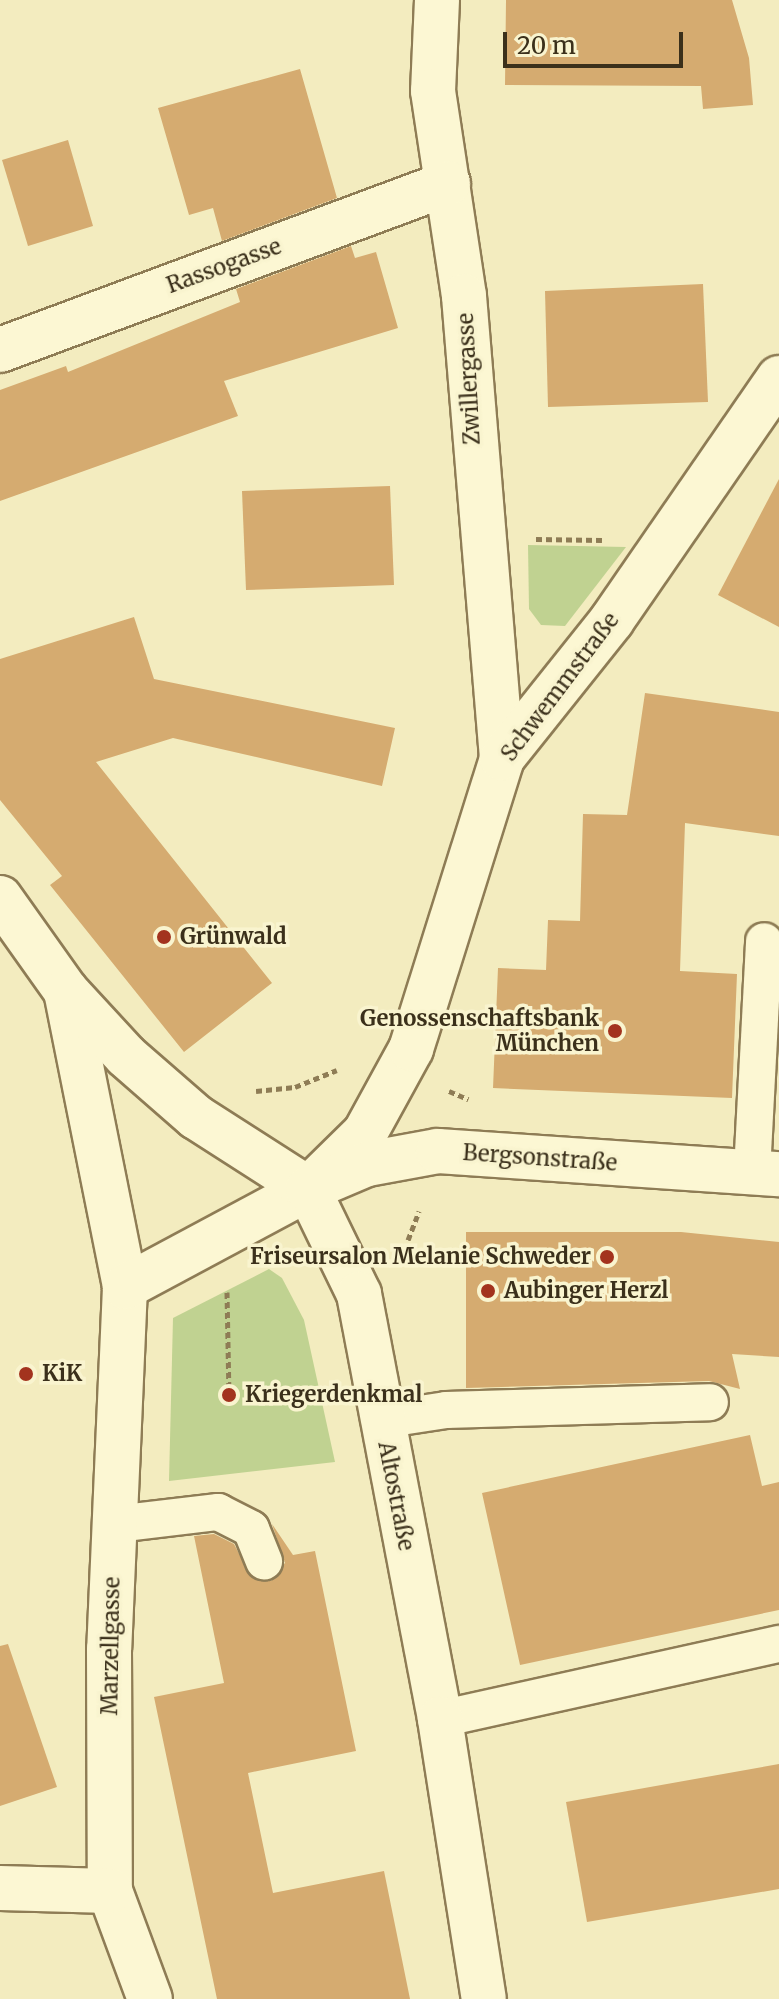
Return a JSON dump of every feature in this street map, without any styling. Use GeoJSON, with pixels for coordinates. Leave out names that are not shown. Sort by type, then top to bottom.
{"type":"FeatureCollection","features":[{"type":"Feature","properties":{"kind":"street","name":"Zwillergasse"},"geometry":{"type":"LineString","coordinates":[[437,0],[433,91],[464,296],[479,539],[502,758]]}},
{"type":"Feature","properties":{"kind":"street","name":"Rassogasse"},"geometry":{"type":"LineString","coordinates":[[0,350],[448,183]]}},
{"type":"Feature","properties":{"kind":"street","name":"Schwemmstraße"},"geometry":{"type":"LineString","coordinates":[[308,1189],[365,1133],[411,1049],[502,758],[612,620],[779,378]]}},
{"type":"Feature","properties":{"kind":"street"},"geometry":{"type":"LineString","coordinates":[[0,898],[66,991],[196,1117],[308,1189],[125,1287]]}},
{"type":"Feature","properties":{"kind":"street","name":"Marzellgasse"},"geometry":{"type":"LineString","coordinates":[[66,991],[125,1287],[116,1524],[110,1891],[150,1999]]}},
{"type":"Feature","properties":{"kind":"street","name":"Bergsonstraße"},"geometry":{"type":"LineString","coordinates":[[308,1189],[367,1164],[438,1151],[766,1173]]}},
{"type":"Feature","properties":{"kind":"street","name":"Altostraße"},"geometry":{"type":"LineString","coordinates":[[308,1189],[359,1294],[440,1719],[484,1999]]}},
{"type":"Feature","properties":{"kind":"street"},"geometry":{"type":"LineString","coordinates":[[0,1888],[110,1891]]}},
{"type":"Feature","properties":{"kind":"lane"},"geometry":{"type":"LineString","coordinates":[[764,941],[766,1173]]}},
{"type":"Feature","properties":{"kind":"lane"},"geometry":{"type":"LineString","coordinates":[[381,1420],[446,1410],[710,1402]]}},
{"type":"Feature","properties":{"kind":"lane"},"geometry":{"type":"LineString","coordinates":[[116,1524],[218,1512],[251,1529],[264,1561]]}},
{"type":"Feature","properties":{"kind":"lane"},"geometry":{"type":"LineString","coordinates":[[440,1719],[779,1644]]}},
{"type":"Feature","properties":{"kind":"path"},"geometry":{"type":"LineString","coordinates":[[479,539],[607,541]]}},
{"type":"Feature","properties":{"kind":"path"},"geometry":{"type":"LineString","coordinates":[[241,1088],[295,1087],[338,1070]]}},
{"type":"Feature","properties":{"kind":"path"},"geometry":{"type":"LineString","coordinates":[[227,1306],[229,1395]]}},
{"type":"Feature","properties":{"kind":"green space"},"geometry":{"type":"Polygon","coordinates":[[[528,545],[626,547],[565,626],[541,625],[529,609],[528,545]]]}},
{"type":"Feature","properties":{"kind":"green space"},"geometry":{"type":"Polygon","coordinates":[[[269,1269],[282,1278],[304,1320],[335,1462],[169,1481],[173,1318],[269,1269]]]}},
{"type":"Feature","properties":{"kind":"building"},"geometry":{"type":"Polygon","coordinates":[[[506,0],[732,0],[749,58],[753,105],[703,109],[701,86],[505,85],[506,0]]]}},
{"type":"Feature","properties":{"kind":"building"},"geometry":{"type":"Polygon","coordinates":[[[300,69],[337,198],[222,241],[213,208],[189,215],[158,108],[300,69]]]}},
{"type":"Feature","properties":{"kind":"building"},"geometry":{"type":"Polygon","coordinates":[[[68,140],[93,226],[28,246],[2,160],[68,140]]]}},
{"type":"Feature","properties":{"kind":"building"},"geometry":{"type":"Polygon","coordinates":[[[351,246],[355,258],[376,252],[398,328],[224,381],[238,416],[0,501],[0,390],[66,366],[68,372],[240,302],[236,289],[351,246]]]}},
{"type":"Feature","properties":{"kind":"building"},"geometry":{"type":"Polygon","coordinates":[[[703,284],[708,402],[548,407],[545,291],[703,284]]]}},
{"type":"Feature","properties":{"kind":"building"},"geometry":{"type":"Polygon","coordinates":[[[779,479],[779,627],[718,595],[779,479]]]}},
{"type":"Feature","properties":{"kind":"building"},"geometry":{"type":"Polygon","coordinates":[[[390,486],[394,585],[246,590],[242,491],[390,486]]]}},
{"type":"Feature","properties":{"kind":"building"},"geometry":{"type":"Polygon","coordinates":[[[134,617],[154,679],[395,728],[382,786],[173,738],[96,762],[272,983],[184,1052],[50,885],[62,876],[0,800],[0,659],[134,617]]]}},
{"type":"Feature","properties":{"kind":"building"},"geometry":{"type":"Polygon","coordinates":[[[645,693],[779,712],[779,836],[685,823],[680,971],[737,974],[732,1098],[493,1088],[498,968],[546,970],[548,920],[580,921],[583,814],[627,815],[645,693]]]}},
{"type":"Feature","properties":{"kind":"building"},"geometry":{"type":"Polygon","coordinates":[[[466,1232],[681,1232],[779,1242],[779,1357],[732,1354],[740,1389],[709,1381],[466,1388],[466,1232]]]}},
{"type":"Feature","properties":{"kind":"building"},"geometry":{"type":"Polygon","coordinates":[[[750,1435],[762,1486],[779,1482],[779,1610],[520,1665],[482,1493],[750,1435]]]}},
{"type":"Feature","properties":{"kind":"building"},"geometry":{"type":"Polygon","coordinates":[[[272,1524],[293,1555],[315,1551],[356,1751],[248,1773],[273,1893],[384,1871],[410,1999],[217,1999],[154,1697],[224,1683],[194,1536],[214,1534],[234,1544],[251,1577],[271,1581],[285,1563],[272,1524]]]}},
{"type":"Feature","properties":{"kind":"building"},"geometry":{"type":"Polygon","coordinates":[[[8,1644],[57,1787],[0,1806],[0,1646],[8,1644]]]}},
{"type":"Feature","properties":{"kind":"building"},"geometry":{"type":"Polygon","coordinates":[[[779,1764],[779,1889],[587,1922],[566,1802],[779,1764]]]}},
{"type":"Feature","properties":{"kind":"place","name":"Grünwald"},"geometry":{"type":"Point","coordinates":[164,937]}},
{"type":"Feature","properties":{"kind":"place","name":"Genossenschaftsbank München"},"geometry":{"type":"Point","coordinates":[615,1031]}},
{"type":"Feature","properties":{"kind":"place","name":"Friseursalon Melanie Schweder"},"geometry":{"type":"Point","coordinates":[607,1257]}},
{"type":"Feature","properties":{"kind":"place","name":"Aubinger Herzl"},"geometry":{"type":"Point","coordinates":[488,1291]}},
{"type":"Feature","properties":{"kind":"place","name":"KiK"},"geometry":{"type":"Point","coordinates":[26,1374]}},
{"type":"Feature","properties":{"kind":"place","name":"Kriegerdenkmal"},"geometry":{"type":"Point","coordinates":[229,1395]}}]}
